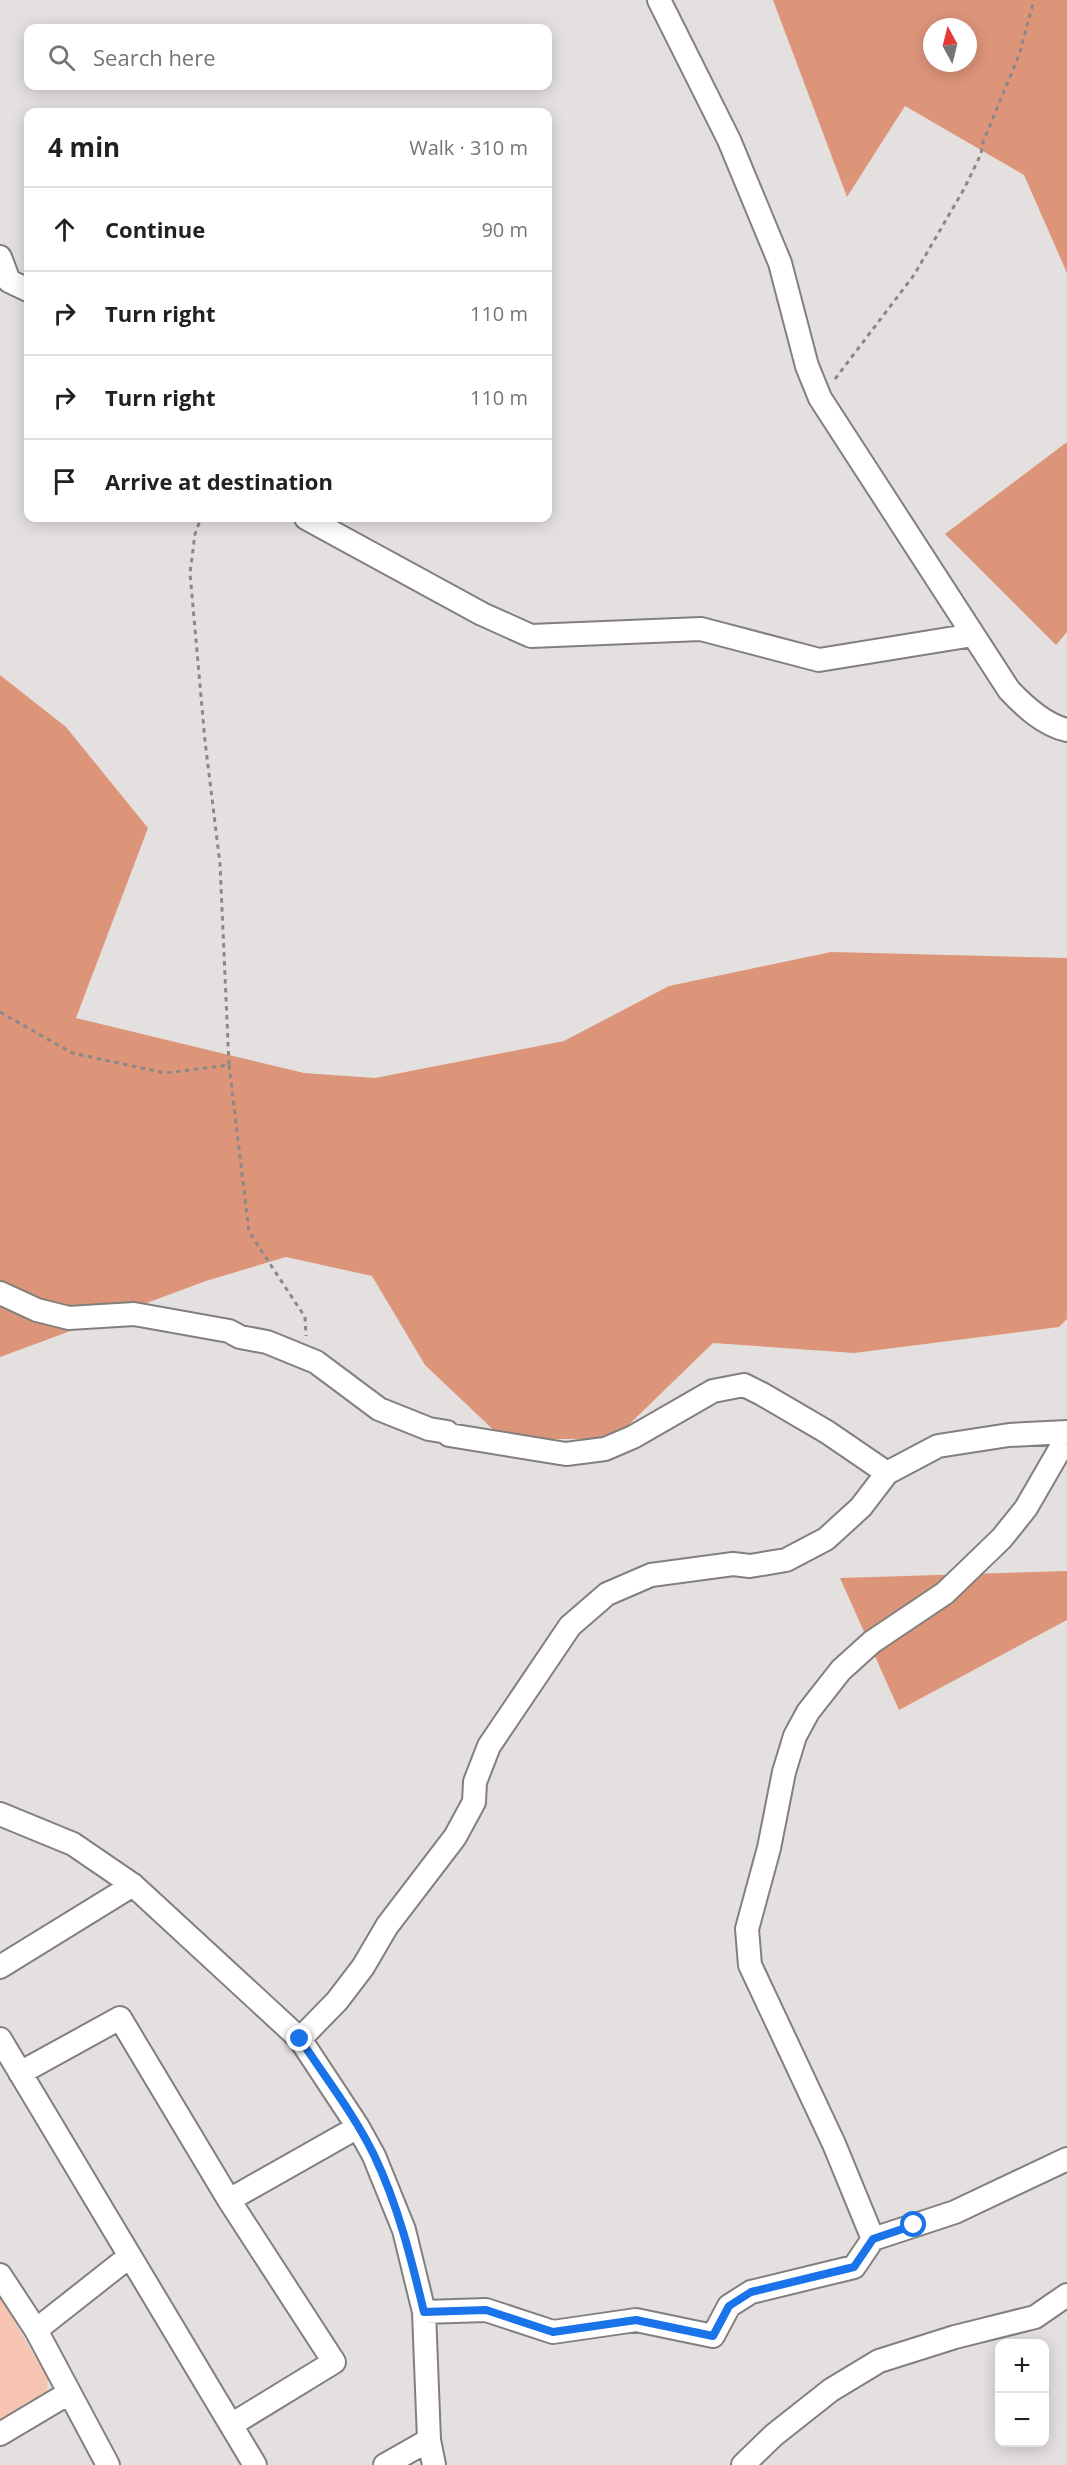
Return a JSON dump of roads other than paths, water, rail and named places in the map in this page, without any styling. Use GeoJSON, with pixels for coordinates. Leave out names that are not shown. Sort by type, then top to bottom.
{"type":"FeatureCollection","features":[{"type":"Feature","properties":{"kind":"street"},"geometry":{"type":"LineString","coordinates":[[659,0],[729,140],[780,263],[807,366],[820,398],[1009,690],[1026,708],[1060,729],[1067,730]]}},
{"type":"Feature","properties":{"kind":"street"},"geometry":{"type":"LineString","coordinates":[[0,257],[9,280],[24,288]]}},
{"type":"Feature","properties":{"kind":"street"},"geometry":{"type":"LineString","coordinates":[[313,522],[482,614],[531,636],[701,629],[819,660],[973,635]]}},
{"type":"Feature","properties":{"kind":"street"},"geometry":{"type":"LineString","coordinates":[[0,1293],[37,1310],[69,1318],[134,1314],[229,1331],[240,1337],[267,1342],[316,1362],[379,1409],[429,1429],[494,1444],[566,1454],[605,1449],[633,1437],[713,1391],[744,1385],[827,1432],[887,1473]]}},
{"type":"Feature","properties":{"kind":"street"},"geometry":{"type":"LineString","coordinates":[[300,2039],[338,2001],[363,1967],[387,1926],[455,1837],[474,1802],[475,1782],[489,1746],[570,1626],[607,1594],[651,1575],[733,1564],[750,1566],[786,1560],[826,1539],[861,1507],[887,1473],[938,1446],[1009,1435],[1067,1432]]}},
{"type":"Feature","properties":{"kind":"street"},"geometry":{"type":"LineString","coordinates":[[873,2239],[834,2144],[750,1965],[747,1929],[769,1848],[784,1772],[795,1736],[808,1712],[841,1670],[872,1642],[945,1593],[1002,1538],[1026,1508],[1067,1437]]}},
{"type":"Feature","properties":{"kind":"street"},"geometry":{"type":"LineString","coordinates":[[0,1814],[73,1844],[133,1885],[300,2039],[358,2127],[374,2156],[404,2230],[424,2312],[429,2440],[434,2465]]}},
{"type":"Feature","properties":{"kind":"street"},"geometry":{"type":"LineString","coordinates":[[0,1967],[133,1885]]}},
{"type":"Feature","properties":{"kind":"street"},"geometry":{"type":"LineString","coordinates":[[20,2073],[120,2018],[229,2199],[334,2362],[231,2425]]}},
{"type":"Feature","properties":{"kind":"street"},"geometry":{"type":"LineString","coordinates":[[0,2038],[255,2465]]}},
{"type":"Feature","properties":{"kind":"street"},"geometry":{"type":"LineString","coordinates":[[229,2199],[358,2127]]}},
{"type":"Feature","properties":{"kind":"street"},"geometry":{"type":"LineString","coordinates":[[424,2312],[486,2310],[553,2332],[636,2320],[713,2336],[729,2306],[751,2292],[854,2267],[873,2239],[955,2212],[1067,2159]]}},
{"type":"Feature","properties":{"kind":"street"},"geometry":{"type":"LineString","coordinates":[[36,2330],[130,2256]]}},
{"type":"Feature","properties":{"kind":"street"},"geometry":{"type":"LineString","coordinates":[[0,2275],[36,2330],[108,2465]]}},
{"type":"Feature","properties":{"kind":"street"},"geometry":{"type":"LineString","coordinates":[[743,2465],[774,2435],[831,2390],[879,2361],[955,2337],[1035,2317],[1067,2295]]}},
{"type":"Feature","properties":{"kind":"street"},"geometry":{"type":"LineString","coordinates":[[0,2434],[69,2393]]}},
{"type":"Feature","properties":{"kind":"street"},"geometry":{"type":"LineString","coordinates":[[385,2465],[429,2440]]}}]}
